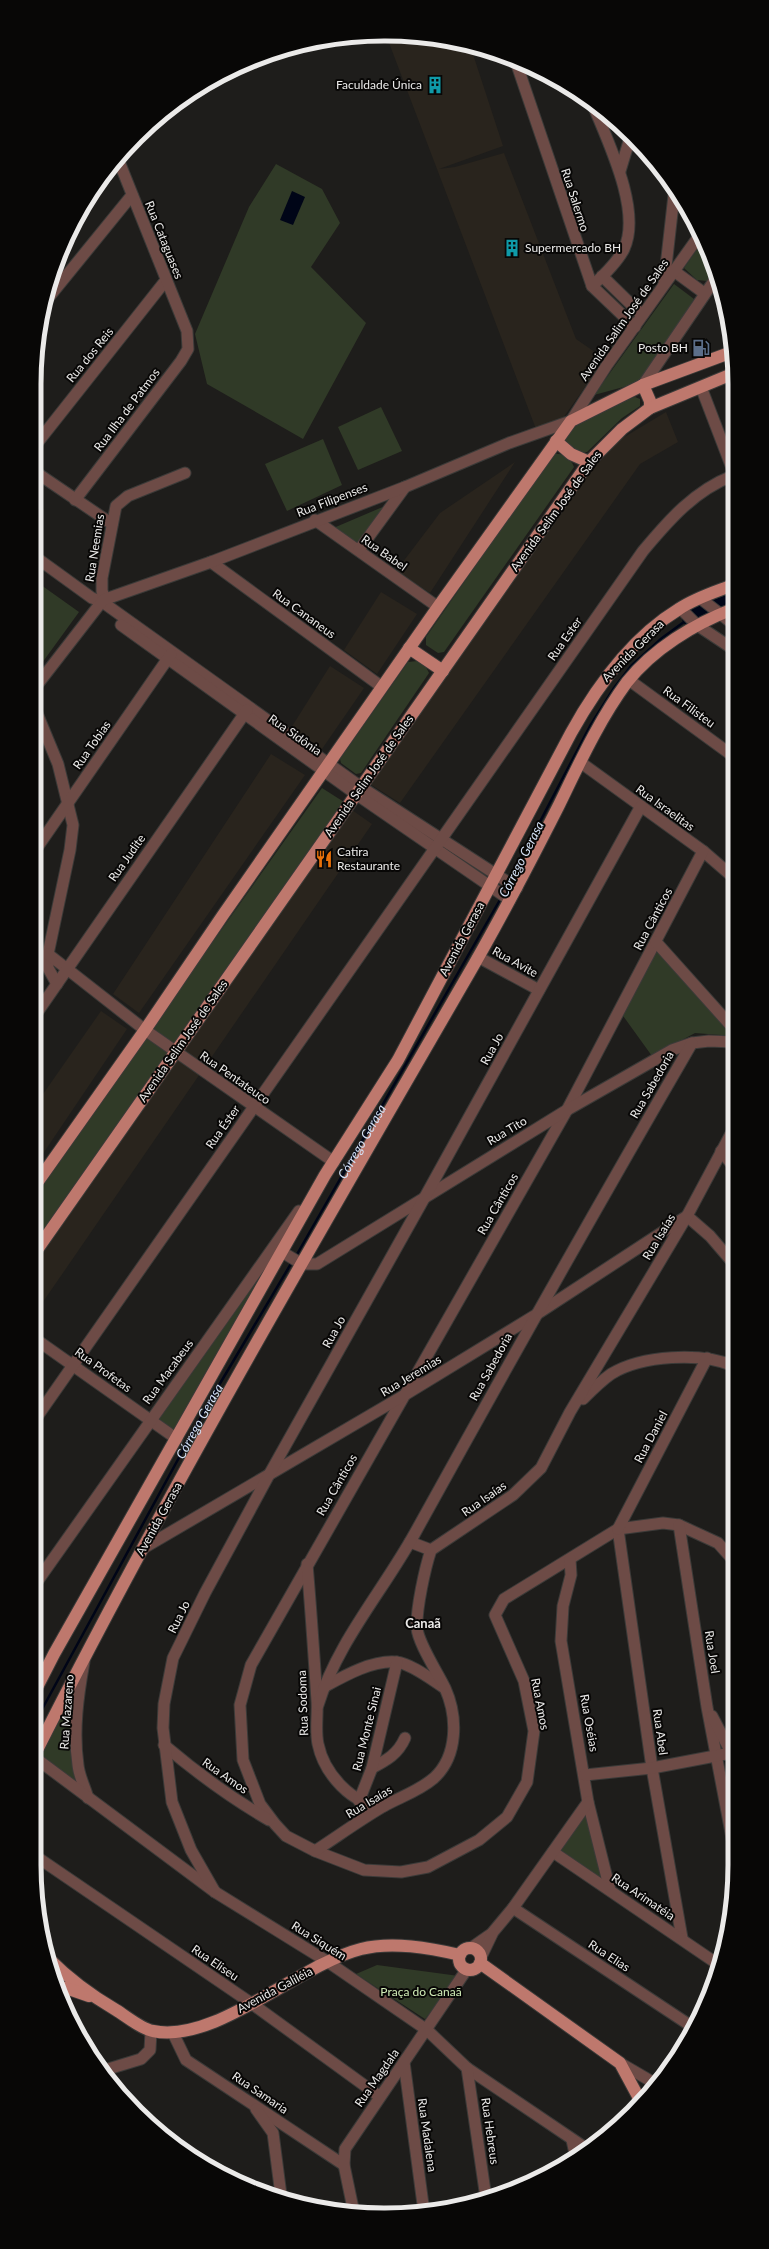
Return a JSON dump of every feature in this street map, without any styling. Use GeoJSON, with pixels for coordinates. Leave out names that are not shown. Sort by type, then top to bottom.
{"type":"FeatureCollection","features":[{"type":"Feature","properties":{"kind":"main road"},"geometry":{"type":"LineString","coordinates":[[41,1177],[145,1030],[223,915],[327,768],[409,648],[571,420],[644,386],[726,354]]}},
{"type":"Feature","properties":{"kind":"main road","name":"Avenida Selim José de Sales"},"geometry":{"type":"LineString","coordinates":[[41,1244],[589,462],[622,430],[650,408],[728,376]]}},
{"type":"Feature","properties":{"kind":"main road"},"geometry":{"type":"LineString","coordinates":[[644,386],[648,394],[650,408]]}},
{"type":"Feature","properties":{"kind":"main road"},"geometry":{"type":"LineString","coordinates":[[556,442],[571,454],[589,462]]}},
{"type":"Feature","properties":{"kind":"main road","name":"Avenida Gerasa"},"geometry":{"type":"LineString","coordinates":[[41,1679],[54,1654],[283,1254],[325,1175],[398,1060],[500,893],[514,886],[606,712],[629,680],[645,663],[691,618],[711,608],[728,589]]}},
{"type":"Feature","properties":{"kind":"main road"},"geometry":{"type":"LineString","coordinates":[[691,618],[711,608]]}},
{"type":"Feature","properties":{"kind":"main road","name":"Avenida Gerasa"},"geometry":{"type":"LineString","coordinates":[[711,608],[728,609]]}},
{"type":"Feature","properties":{"kind":"main road","name":"Avenida Gerasa"},"geometry":{"type":"LineString","coordinates":[[41,1743],[86,1652],[300,1263],[478,957],[500,893],[498,877],[597,688],[622,659],[664,619],[691,618]]}},
{"type":"Feature","properties":{"kind":"main road"},"geometry":{"type":"LineString","coordinates":[[409,648],[443,671]]}},
{"type":"Feature","properties":{"kind":"main road","name":"Avenida Galiléia"},"geometry":{"type":"LineString","coordinates":[[57,1968],[97,1999],[151,2031],[173,2033],[212,2024],[328,1962],[362,1949],[396,1946],[438,1950],[460,1955]]}},
{"type":"Feature","properties":{"kind":"main road"},"geometry":{"type":"LineString","coordinates":[[480,1960],[474,1969],[467,1969],[460,1963],[460,1955],[464,1950],[471,1948],[477,1950],[480,1960],[620,2063],[638,2096]]}},
{"type":"Feature","properties":{"kind":"main road","name":"Avenida Galiléia"},"geometry":{"type":"LineString","coordinates":[[64,1988],[97,1999]]}},
{"type":"Feature","properties":{"kind":"street","name":"Rua Salermo"},"geometry":{"type":"LineString","coordinates":[[518,68],[592,286],[602,298],[635,326]]}},
{"type":"Feature","properties":{"kind":"street"},"geometry":{"type":"LineString","coordinates":[[592,286],[624,249],[628,234],[628,211],[620,171],[597,114]]}},
{"type":"Feature","properties":{"kind":"street"},"geometry":{"type":"LineString","coordinates":[[620,171],[628,143]]}},
{"type":"Feature","properties":{"kind":"street","name":"Rua Cataguases"},"geometry":{"type":"LineString","coordinates":[[120,165],[187,331]]}},
{"type":"Feature","properties":{"kind":"street"},"geometry":{"type":"LineString","coordinates":[[55,290],[132,195]]}},
{"type":"Feature","properties":{"kind":"street"},"geometry":{"type":"LineString","coordinates":[[663,287],[673,199]]}},
{"type":"Feature","properties":{"kind":"street","name":"Avenida Salim José de Sales"},"geometry":{"type":"LineString","coordinates":[[571,420],[607,365],[696,240]]}},
{"type":"Feature","properties":{"kind":"street"},"geometry":{"type":"LineString","coordinates":[[674,271],[704,292]]}},
{"type":"Feature","properties":{"kind":"street"},"geometry":{"type":"LineString","coordinates":[[602,276],[642,315]]}},
{"type":"Feature","properties":{"kind":"street","name":"Rua dos Reis"},"geometry":{"type":"LineString","coordinates":[[41,438],[166,280]]}},
{"type":"Feature","properties":{"kind":"street"},"geometry":{"type":"LineString","coordinates":[[644,386],[704,292],[712,282]]}},
{"type":"Feature","properties":{"kind":"street","name":"Rua Ilha de Patmos"},"geometry":{"type":"LineString","coordinates":[[75,500],[181,361],[188,349],[187,331]]}},
{"type":"Feature","properties":{"kind":"street"},"geometry":{"type":"LineString","coordinates":[[701,387],[728,458]]}},
{"type":"Feature","properties":{"kind":"street","name":"Rua Filipenses"},"geometry":{"type":"LineString","coordinates":[[99,601],[211,562],[315,520],[405,487],[458,463],[571,420]]}},
{"type":"Feature","properties":{"kind":"street","name":"Rua Neemias"},"geometry":{"type":"LineString","coordinates":[[99,601],[113,512],[120,501],[128,496],[185,474]]}},
{"type":"Feature","properties":{"kind":"street"},"geometry":{"type":"LineString","coordinates":[[41,476],[112,524]]}},
{"type":"Feature","properties":{"kind":"street","name":"Rua Ester"},"geometry":{"type":"LineString","coordinates":[[437,844],[643,551],[673,516],[702,491],[728,478]]}},
{"type":"Feature","properties":{"kind":"street"},"geometry":{"type":"LineString","coordinates":[[359,550],[405,487]]}},
{"type":"Feature","properties":{"kind":"street","name":"Rua Babel"},"geometry":{"type":"LineString","coordinates":[[315,520],[438,607]]}},
{"type":"Feature","properties":{"kind":"street","name":"Rua Sidônia"},"geometry":{"type":"LineString","coordinates":[[41,561],[99,601],[170,656],[246,711],[358,791],[437,844],[500,893]]}},
{"type":"Feature","properties":{"kind":"street","name":"Rua Cananeus"},"geometry":{"type":"LineString","coordinates":[[211,562],[382,687]]}},
{"type":"Feature","properties":{"kind":"street"},"geometry":{"type":"LineString","coordinates":[[41,680],[99,601]]}},
{"type":"Feature","properties":{"kind":"street"},"geometry":{"type":"LineString","coordinates":[[711,608],[728,620]]}},
{"type":"Feature","properties":{"kind":"street"},"geometry":{"type":"LineString","coordinates":[[691,618],[728,645]]}},
{"type":"Feature","properties":{"kind":"street","name":"Rua Tobias"},"geometry":{"type":"LineString","coordinates":[[41,842],[170,656]]}},
{"type":"Feature","properties":{"kind":"street","name":"Rua Filisteu"},"geometry":{"type":"LineString","coordinates":[[629,680],[728,752]]}},
{"type":"Feature","properties":{"kind":"street","name":"Rua Judite"},"geometry":{"type":"LineString","coordinates":[[41,1006],[246,711]]}},
{"type":"Feature","properties":{"kind":"street"},"geometry":{"type":"LineString","coordinates":[[41,723],[58,764],[69,801],[73,825],[70,850],[48,954],[48,968],[57,984]]}},
{"type":"Feature","properties":{"kind":"street","name":"Rua Israelitas"},"geometry":{"type":"LineString","coordinates":[[580,762],[703,851],[728,873]]}},
{"type":"Feature","properties":{"kind":"street","name":"Rua Jo"},"geometry":{"type":"LineString","coordinates":[[215,1892],[191,1850],[172,1802],[164,1745],[164,1704],[173,1658],[205,1593],[270,1473],[641,806]]}},
{"type":"Feature","properties":{"kind":"street","name":"Rua Sidônia"},"geometry":{"type":"LineString","coordinates":[[437,844],[514,886]]}},
{"type":"Feature","properties":{"kind":"street","name":"Rua Éster"},"geometry":{"type":"LineString","coordinates":[[41,1411],[437,844]]}},
{"type":"Feature","properties":{"kind":"street","name":"Rua Cânticos"},"geometry":{"type":"LineString","coordinates":[[307,1564],[567,1110],[703,851]]}},
{"type":"Feature","properties":{"kind":"street"},"geometry":{"type":"LineString","coordinates":[[656,942],[728,1022]]}},
{"type":"Feature","properties":{"kind":"street","name":"Rua Pentateuco"},"geometry":{"type":"LineString","coordinates":[[48,954],[145,1030],[253,1107],[334,1162]]}},
{"type":"Feature","properties":{"kind":"street","name":"Rua Avite"},"geometry":{"type":"LineString","coordinates":[[478,957],[539,990]]}},
{"type":"Feature","properties":{"kind":"street","name":"Rua Tito"},"geometry":{"type":"LineString","coordinates":[[300,1263],[317,1264],[426,1195],[567,1110],[672,1050],[692,1043],[709,1041],[728,1042]]}},
{"type":"Feature","properties":{"kind":"street","name":"Rua Sabedoria"},"geometry":{"type":"LineString","coordinates":[[318,1705],[333,1664],[410,1542],[534,1316],[692,1043]]}},
{"type":"Feature","properties":{"kind":"street","name":"Rua Isaías"},"geometry":{"type":"LineString","coordinates":[[315,1851],[384,1806],[423,1787],[447,1763],[452,1745],[454,1726],[451,1708],[445,1688],[432,1667],[417,1628],[422,1584],[431,1550],[514,1495],[541,1468],[570,1412],[687,1216],[728,1139]]}},
{"type":"Feature","properties":{"kind":"street"},"geometry":{"type":"LineString","coordinates":[[721,1151],[728,1160]]}},
{"type":"Feature","properties":{"kind":"street","name":"Rua Macabeus"},"geometry":{"type":"LineString","coordinates":[[41,1576],[150,1420],[325,1175]]}},
{"type":"Feature","properties":{"kind":"street"},"geometry":{"type":"LineString","coordinates":[[687,1216],[710,1236],[728,1257]]}},
{"type":"Feature","properties":{"kind":"street","name":"Rua Jeremias"},"geometry":{"type":"LineString","coordinates":[[142,1549],[402,1396],[534,1316],[687,1216]]}},
{"type":"Feature","properties":{"kind":"street"},"geometry":{"type":"LineString","coordinates":[[283,1254],[300,1263]]}},
{"type":"Feature","properties":{"kind":"street","name":"Rua Profetas"},"geometry":{"type":"LineString","coordinates":[[41,1343],[177,1439]]}},
{"type":"Feature","properties":{"kind":"street"},"geometry":{"type":"LineString","coordinates":[[570,1412],[606,1378],[630,1366],[683,1356],[707,1358],[728,1364]]}},
{"type":"Feature","properties":{"kind":"street","name":"Rua Daniel"},"geometry":{"type":"LineString","coordinates":[[618,1529],[707,1358]]}},
{"type":"Feature","properties":{"kind":"street","name":"Rua Amos"},"geometry":{"type":"LineString","coordinates":[[307,1564],[251,1665],[240,1705],[243,1760],[260,1804],[286,1836],[315,1851],[364,1870],[401,1872],[428,1866],[479,1840],[507,1817],[527,1782],[534,1731],[524,1680],[495,1615],[504,1599],[618,1529],[664,1523],[679,1525],[718,1543],[728,1554]]}},
{"type":"Feature","properties":{"kind":"street","name":"Rua Joel"},"geometry":{"type":"LineString","coordinates":[[679,1525],[707,1707],[728,1818]]}},
{"type":"Feature","properties":{"kind":"street","name":"Rua Abel"},"geometry":{"type":"LineString","coordinates":[[618,1529],[652,1768],[682,1938]]}},
{"type":"Feature","properties":{"kind":"street"},"geometry":{"type":"LineString","coordinates":[[410,1542],[431,1550]]}},
{"type":"Feature","properties":{"kind":"street","name":"Rua Oséias"},"geometry":{"type":"LineString","coordinates":[[570,1559],[571,1575],[563,1606],[560,1641],[585,1775],[588,1802],[610,1890]]}},
{"type":"Feature","properties":{"kind":"street","name":"Rua Sodoma"},"geometry":{"type":"LineString","coordinates":[[307,1564],[318,1705],[318,1744],[330,1774],[359,1801],[374,1806],[384,1806]]}},
{"type":"Feature","properties":{"kind":"street","name":"Rua Mazareno"},"geometry":{"type":"LineString","coordinates":[[86,1652],[80,1686],[76,1732],[78,1766],[88,1798]]}},
{"type":"Feature","properties":{"kind":"street"},"geometry":{"type":"LineString","coordinates":[[324,1687],[367,1666],[397,1662],[420,1672],[445,1688]]}},
{"type":"Feature","properties":{"kind":"street","name":"Rua Monte Sinai"},"geometry":{"type":"LineString","coordinates":[[359,1801],[372,1768],[397,1662]]}},
{"type":"Feature","properties":{"kind":"street"},"geometry":{"type":"LineString","coordinates":[[707,1707],[728,1747]]}},
{"type":"Feature","properties":{"kind":"street"},"geometry":{"type":"LineString","coordinates":[[372,1768],[390,1759],[400,1749],[405,1738]]}},
{"type":"Feature","properties":{"kind":"street","name":"Rua Amos"},"geometry":{"type":"LineString","coordinates":[[164,1745],[199,1775],[238,1802],[275,1824]]}},
{"type":"Feature","properties":{"kind":"street"},"geometry":{"type":"LineString","coordinates":[[585,1775],[652,1768],[728,1756]]}},
{"type":"Feature","properties":{"kind":"street","name":"Rua Siquém"},"geometry":{"type":"LineString","coordinates":[[41,1762],[215,1892],[328,1962],[427,2030],[467,2068],[582,2145]]}},
{"type":"Feature","properties":{"kind":"street"},"geometry":{"type":"LineString","coordinates":[[471,1948],[493,1932],[513,1908],[588,1802]]}},
{"type":"Feature","properties":{"kind":"street","name":"Rua Arimatéia"},"geometry":{"type":"LineString","coordinates":[[553,1852],[682,1938],[714,1961]]}},
{"type":"Feature","properties":{"kind":"street","name":"Rua Eliseu"},"geometry":{"type":"LineString","coordinates":[[41,1860],[251,2003],[379,2096]]}},
{"type":"Feature","properties":{"kind":"street","name":"Rua Elias"},"geometry":{"type":"LineString","coordinates":[[513,1908],[688,2024]]}},
{"type":"Feature","properties":{"kind":"street"},"geometry":{"type":"LineString","coordinates":[[480,1960],[493,1932]]}},
{"type":"Feature","properties":{"kind":"street","name":"Rua Magdala"},"geometry":{"type":"LineString","coordinates":[[353,2206],[344,2165],[345,2149],[379,2096],[427,2030],[467,1969]]}},
{"type":"Feature","properties":{"kind":"street"},"geometry":{"type":"LineString","coordinates":[[109,2069],[141,2059],[150,2050],[151,2031]]}},
{"type":"Feature","properties":{"kind":"street","name":"Rua Samaria"},"geometry":{"type":"LineString","coordinates":[[173,2033],[186,2060],[344,2165]]}},
{"type":"Feature","properties":{"kind":"street","name":"Rua Madalena"},"geometry":{"type":"LineString","coordinates":[[404,2062],[423,2206]]}},
{"type":"Feature","properties":{"kind":"street"},"geometry":{"type":"LineString","coordinates":[[620,2063],[651,2081]]}},
{"type":"Feature","properties":{"kind":"street","name":"Rua Hebreus"},"geometry":{"type":"LineString","coordinates":[[467,2068],[485,2193]]}},
{"type":"Feature","properties":{"kind":"street"},"geometry":{"type":"LineString","coordinates":[[252,2103],[273,2133],[281,2192]]}},
{"type":"Feature","properties":{"kind":"street"},"geometry":{"type":"LineString","coordinates":[[572,2140],[574,2150]]}},
{"type":"Feature","properties":{"kind":"shaded area"},"geometry":{"type":"Polygon","coordinates":[[[388,41],[429,44],[473,53],[503,146],[439,169],[455,167],[504,153],[576,339],[605,359],[563,418],[536,429],[388,41]]]}},
{"type":"Feature","properties":{"kind":"shaded area"},"geometry":{"type":"Polygon","coordinates":[[[666,412],[678,442],[640,464],[400,803],[370,784],[589,473],[621,439],[666,412]]]}},
{"type":"Feature","properties":{"kind":"shaded area"},"geometry":{"type":"Polygon","coordinates":[[[515,462],[430,593],[396,571],[440,513],[515,462]]]}},
{"type":"Feature","properties":{"kind":"shaded area"},"geometry":{"type":"Polygon","coordinates":[[[381,592],[417,614],[377,674],[344,650],[381,592]]]}},
{"type":"Feature","properties":{"kind":"shaded area"},"geometry":{"type":"Polygon","coordinates":[[[330,666],[364,688],[322,749],[291,728],[330,666]]]}},
{"type":"Feature","properties":{"kind":"shaded area"},"geometry":{"type":"Polygon","coordinates":[[[271,754],[305,775],[139,1013],[113,994],[271,754]]]}},
{"type":"Feature","properties":{"kind":"shaded area"},"geometry":{"type":"Polygon","coordinates":[[[352,810],[372,824],[41,1305],[41,1255],[352,810]]]}},
{"type":"Feature","properties":{"kind":"shaded area"},"geometry":{"type":"Polygon","coordinates":[[[101,1011],[127,1029],[41,1157],[41,1097],[101,1011]]]}},
{"type":"Feature","properties":{"kind":"green space"},"geometry":{"type":"Polygon","coordinates":[[[276,164],[322,189],[340,223],[311,267],[366,323],[303,439],[207,384],[195,334],[249,207],[276,164]]]}},
{"type":"Feature","properties":{"kind":"green space"},"geometry":{"type":"Polygon","coordinates":[[[699,247],[711,278],[707,281],[697,280],[684,268],[699,247]]]}},
{"type":"Feature","properties":{"kind":"green space"},"geometry":{"type":"Polygon","coordinates":[[[674,284],[694,299],[642,382],[594,395],[674,284]]]}},
{"type":"Feature","properties":{"kind":"green space"},"geometry":{"type":"Polygon","coordinates":[[[635,397],[640,399],[640,406],[622,418],[587,452],[578,453],[565,444],[566,436],[582,421],[605,409],[635,397]]]}},
{"type":"Feature","properties":{"kind":"green space"},"geometry":{"type":"Polygon","coordinates":[[[381,407],[402,451],[358,470],[338,427],[381,407]]]}},
{"type":"Feature","properties":{"kind":"green space"},"geometry":{"type":"Polygon","coordinates":[[[323,439],[342,485],[287,511],[265,464],[323,439]]]}},
{"type":"Feature","properties":{"kind":"green space"},"geometry":{"type":"Polygon","coordinates":[[[553,454],[566,456],[574,467],[444,652],[438,653],[426,645],[426,637],[553,454]]]}},
{"type":"Feature","properties":{"kind":"green space"},"geometry":{"type":"Polygon","coordinates":[[[392,503],[354,552],[324,532],[392,503]]]}},
{"type":"Feature","properties":{"kind":"green space"},"geometry":{"type":"Polygon","coordinates":[[[41,585],[79,612],[41,664],[41,585]]]}},
{"type":"Feature","properties":{"kind":"green space"},"geometry":{"type":"Polygon","coordinates":[[[417,661],[425,665],[429,673],[361,773],[356,774],[341,763],[340,759],[408,662],[417,661]]]}},
{"type":"Feature","properties":{"kind":"green space"},"geometry":{"type":"Polygon","coordinates":[[[322,788],[344,802],[174,1045],[151,1029],[322,788]]]}},
{"type":"Feature","properties":{"kind":"green space"},"geometry":{"type":"Polygon","coordinates":[[[656,948],[728,1029],[728,1036],[695,1033],[652,1056],[621,1013],[656,948]]]}},
{"type":"Feature","properties":{"kind":"green space"},"geometry":{"type":"Polygon","coordinates":[[[145,1037],[170,1053],[41,1236],[41,1185],[145,1037]]]}},
{"type":"Feature","properties":{"kind":"green space"},"geometry":{"type":"Polygon","coordinates":[[[297,1219],[176,1431],[157,1418],[297,1219]]]}},
{"type":"Feature","properties":{"kind":"green space"},"geometry":{"type":"Polygon","coordinates":[[[78,1673],[71,1718],[71,1745],[80,1789],[41,1758],[41,1750],[78,1673]]]}},
{"type":"Feature","properties":{"kind":"green space"},"geometry":{"type":"Polygon","coordinates":[[[587,1809],[605,1884],[556,1851],[587,1809]]]}},
{"type":"Feature","properties":{"kind":"green space","name":"Praça do Canaã"},"geometry":{"type":"Polygon","coordinates":[[[377,1965],[459,1976],[425,2019],[356,1974],[377,1965]]]}},
{"type":"Feature","properties":{"kind":"water"},"geometry":{"type":"Polygon","coordinates":[[[292,191],[305,197],[293,225],[280,220],[292,191]]]}},
{"type":"Feature","properties":{"kind":"waterway","name":"Córrego Gerasa"},"geometry":{"type":"LineString","coordinates":[[690,618],[728,603]]}},
{"type":"Feature","properties":{"kind":"waterway","name":"Córrego Gerasa"},"geometry":{"type":"LineString","coordinates":[[510,879],[590,726],[614,688],[631,666],[662,638],[688,619]]}},
{"type":"Feature","properties":{"kind":"waterway","name":"Córrego Gerasa"},"geometry":{"type":"LineString","coordinates":[[296,1256],[501,898]]}},
{"type":"Feature","properties":{"kind":"waterway","name":"Córrego Gerasa"},"geometry":{"type":"LineString","coordinates":[[41,1711],[212,1397],[292,1262]]}},
{"type":"Feature","properties":{"kind":"place","name":"Faculdade Única"},"geometry":{"type":"Point","coordinates":[435,85]}},
{"type":"Feature","properties":{"kind":"place","name":"Supermercado BH"},"geometry":{"type":"Point","coordinates":[512,248]}},
{"type":"Feature","properties":{"kind":"place","name":"Posto BH"},"geometry":{"type":"Point","coordinates":[701,348]}},
{"type":"Feature","properties":{"kind":"place","name":"Catira Restaurante"},"geometry":{"type":"Point","coordinates":[324,859]}},
{"type":"Feature","properties":{"kind":"district","name":"Canaã"},"geometry":{"type":"Point","coordinates":[423,1623]}}]}
